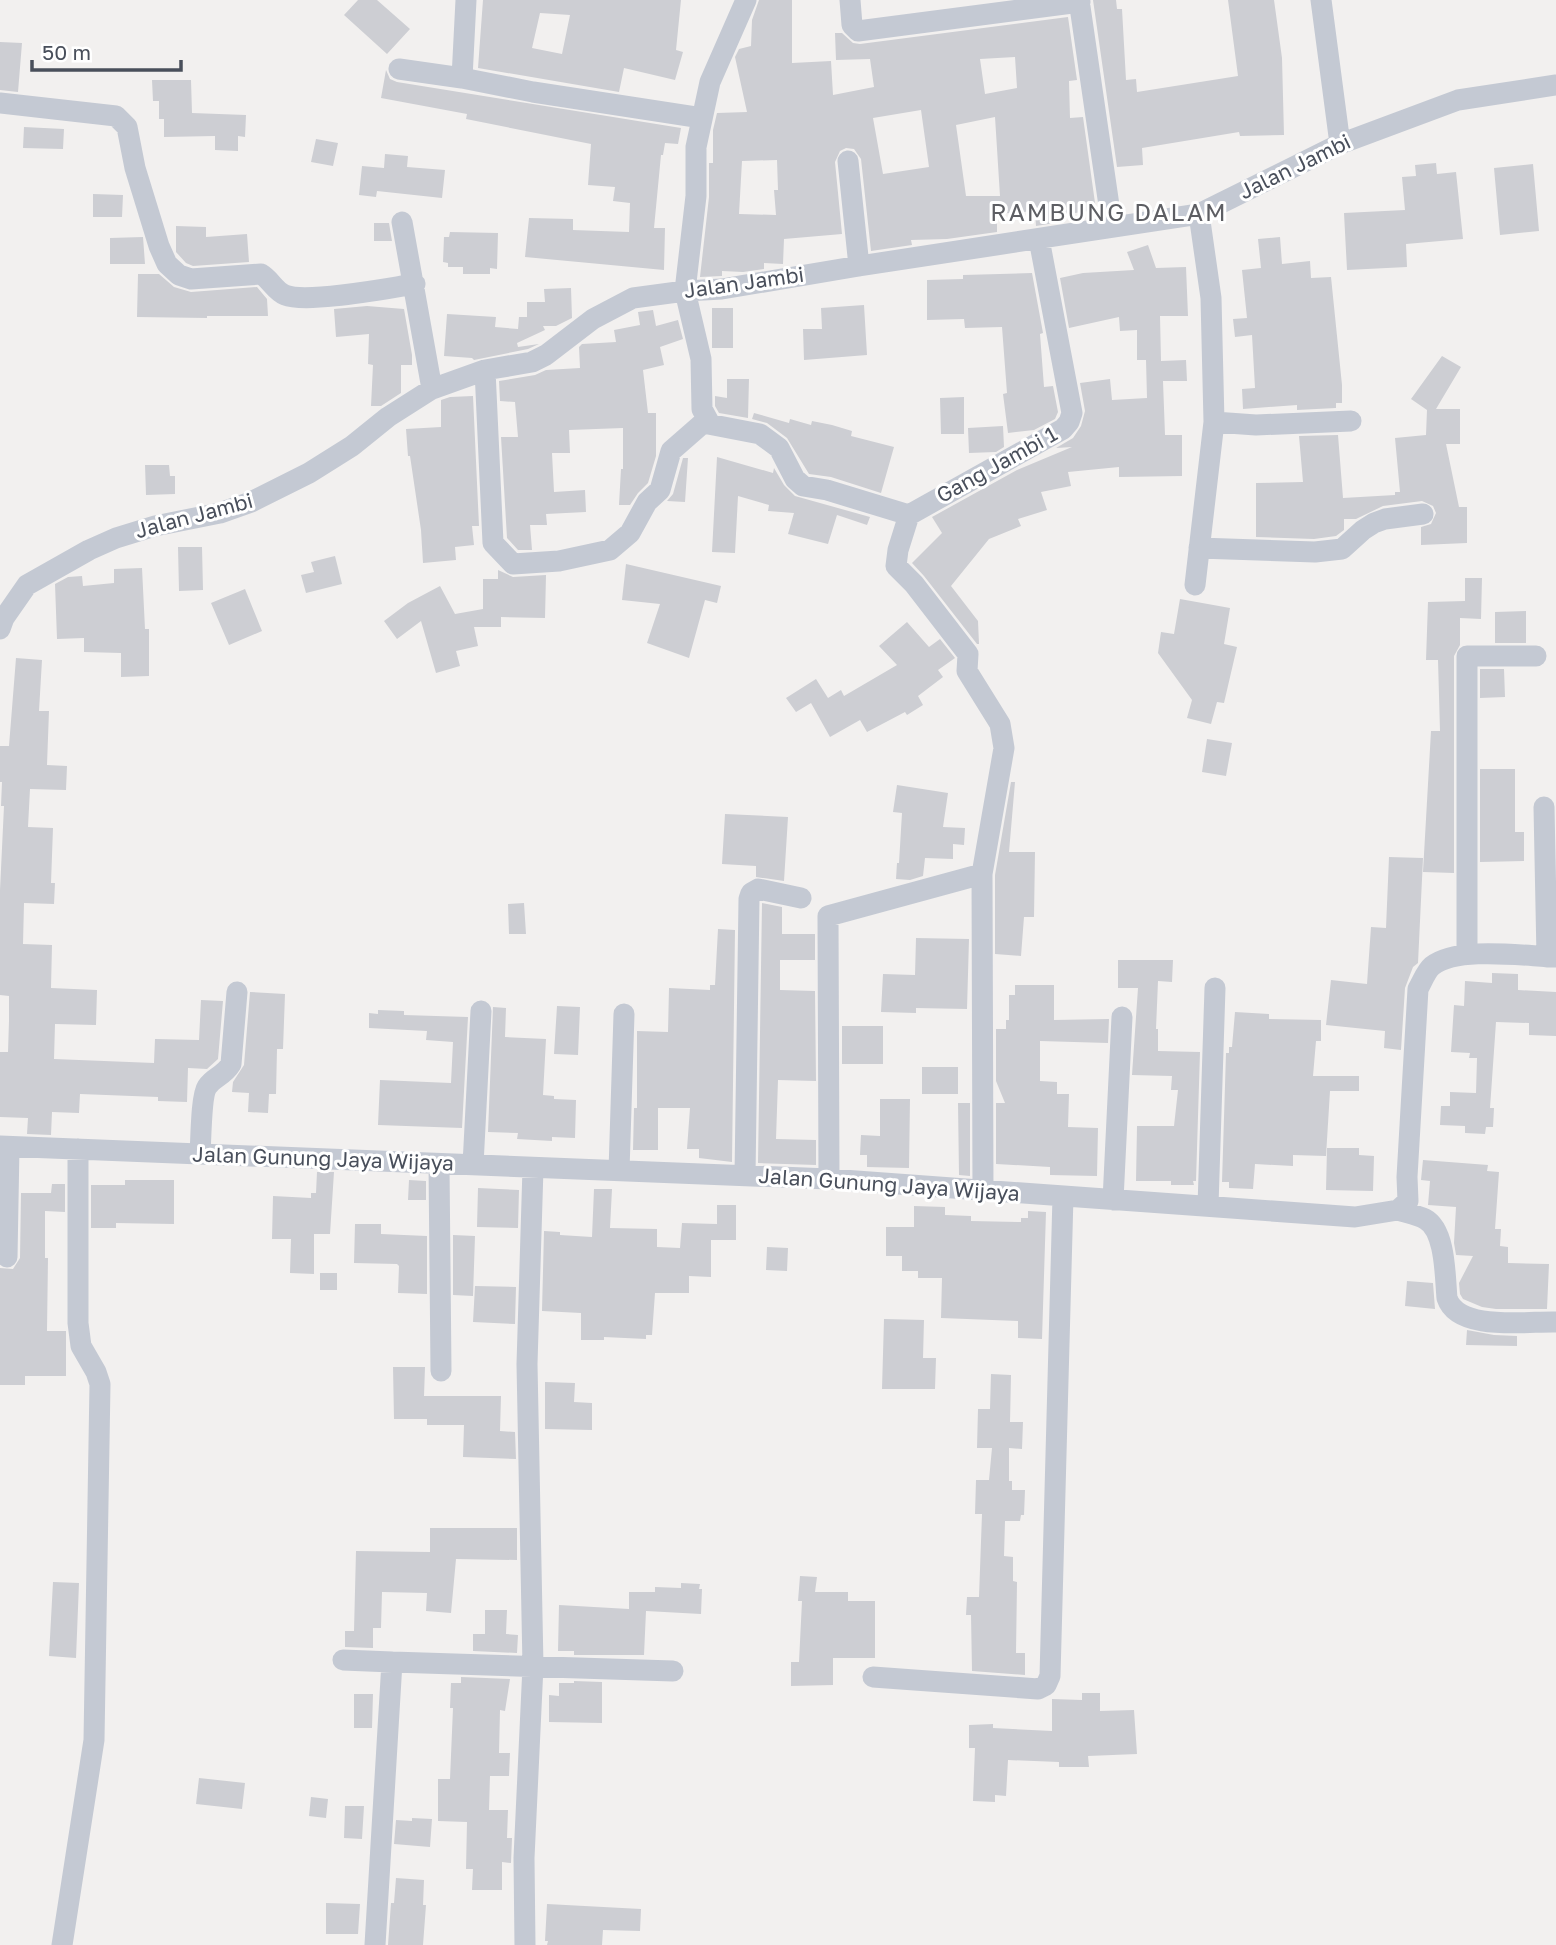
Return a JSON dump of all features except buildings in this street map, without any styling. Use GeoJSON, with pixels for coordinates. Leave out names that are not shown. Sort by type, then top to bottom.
{"type":"FeatureCollection","features":[{"type":"Feature","properties":{"kind":"street"},"geometry":{"type":"LineString","coordinates":[[462,78],[466,0]]}},
{"type":"Feature","properties":{"kind":"street"},"geometry":{"type":"LineString","coordinates":[[710,424],[702,409],[701,359],[685,291],[696,196],[696,147],[710,82],[746,0]]}},
{"type":"Feature","properties":{"kind":"street"},"geometry":{"type":"LineString","coordinates":[[850,0],[852,25],[858,31],[1080,1],[1112,226]]}},
{"type":"Feature","properties":{"kind":"street"},"geometry":{"type":"LineString","coordinates":[[1321,0],[1340,144]]}},
{"type":"Feature","properties":{"kind":"street"},"geometry":{"type":"LineString","coordinates":[[399,69],[702,118]]}},
{"type":"Feature","properties":{"kind":"street","name":"Jalan Jambi"},"geometry":{"type":"LineString","coordinates":[[2,623],[27,585],[116,538],[155,526],[220,513],[251,502],[309,473],[432,389],[485,370],[531,362],[546,355],[593,319],[633,298],[722,289],[1199,214],[1340,144],[1458,100],[1556,85]]}},
{"type":"Feature","properties":{"kind":"street"},"geometry":{"type":"LineString","coordinates":[[0,103],[116,116],[127,127],[135,168],[159,246],[167,264],[179,275],[191,279],[261,274],[282,294],[298,298],[415,285]]}},
{"type":"Feature","properties":{"kind":"street"},"geometry":{"type":"LineString","coordinates":[[848,161],[859,266]]}},
{"type":"Feature","properties":{"kind":"street"},"geometry":{"type":"LineString","coordinates":[[1195,585],[1214,422],[1211,298],[1199,214]]}},
{"type":"Feature","properties":{"kind":"street"},"geometry":{"type":"LineString","coordinates":[[402,222],[432,389]]}},
{"type":"Feature","properties":{"kind":"street","name":"Gang Jambi 1"},"geometry":{"type":"LineString","coordinates":[[908,514],[1063,429],[1069,422],[1072,413],[1040,239]]}},
{"type":"Feature","properties":{"kind":"street"},"geometry":{"type":"LineString","coordinates":[[485,370],[492,542],[513,564],[559,561],[610,550],[630,533],[647,502],[660,490],[671,451],[703,423],[760,433],[779,448],[795,479],[803,486],[827,490],[908,514],[896,566],[914,584],[968,654],[967,671],[1000,723],[1004,748],[982,874],[983,1191]]}},
{"type":"Feature","properties":{"kind":"street"},"geometry":{"type":"LineString","coordinates":[[1214,422],[1256,425],[1351,421]]}},
{"type":"Feature","properties":{"kind":"street"},"geometry":{"type":"LineString","coordinates":[[1199,548],[1315,552],[1342,549],[1374,523],[1423,514]]}},
{"type":"Feature","properties":{"kind":"street"},"geometry":{"type":"LineString","coordinates":[[1467,954],[1467,656],[1536,656]]}},
{"type":"Feature","properties":{"kind":"street"},"geometry":{"type":"LineString","coordinates":[[1544,807],[1551,957],[1467,954],[1449,957],[1430,967],[1418,989],[1407,1177],[1408,1201],[1398,1210],[1428,1220],[1438,1236],[1443,1251],[1447,1298],[1449,1305],[1458,1312],[1482,1322],[1556,1322]]}},
{"type":"Feature","properties":{"kind":"street"},"geometry":{"type":"LineString","coordinates":[[829,1179],[828,916],[982,874]]}},
{"type":"Feature","properties":{"kind":"street"},"geometry":{"type":"LineString","coordinates":[[745,1176],[749,899],[751,893],[758,889],[801,898]]}},
{"type":"Feature","properties":{"kind":"street"},"geometry":{"type":"LineString","coordinates":[[1208,1206],[1215,988]]}},
{"type":"Feature","properties":{"kind":"street"},"geometry":{"type":"LineString","coordinates":[[200,1154],[205,1089],[213,1079],[225,1074],[231,1064],[237,992]]}},
{"type":"Feature","properties":{"kind":"street"},"geometry":{"type":"LineString","coordinates":[[473,1165],[481,1011]]}},
{"type":"Feature","properties":{"kind":"street"},"geometry":{"type":"LineString","coordinates":[[620,1171],[624,1014]]}},
{"type":"Feature","properties":{"kind":"street"},"geometry":{"type":"LineString","coordinates":[[1113,1200],[1122,1017]]}},
{"type":"Feature","properties":{"kind":"street"},"geometry":{"type":"LineString","coordinates":[[5,1147],[7,1257]]}},
{"type":"Feature","properties":{"kind":"street","name":"Jalan Gunung Jaya Wijaya"},"geometry":{"type":"LineString","coordinates":[[5,1147],[829,1179],[1355,1217],[1398,1210]]}},
{"type":"Feature","properties":{"kind":"street"},"geometry":{"type":"LineString","coordinates":[[62,1945],[94,1740],[100,1384],[81,1346],[78,1322],[79,1149]]}},
{"type":"Feature","properties":{"kind":"street"},"geometry":{"type":"LineString","coordinates":[[439,1164],[441,1371]]}},
{"type":"Feature","properties":{"kind":"street"},"geometry":{"type":"LineString","coordinates":[[525,1945],[524,1858],[533,1666],[527,1364],[533,1168]]}},
{"type":"Feature","properties":{"kind":"street"},"geometry":{"type":"LineString","coordinates":[[873,1677],[1038,1689],[1046,1685],[1050,1676],[1063,1196]]}},
{"type":"Feature","properties":{"kind":"street"},"geometry":{"type":"LineString","coordinates":[[343,1660],[673,1671]]}},
{"type":"Feature","properties":{"kind":"street"},"geometry":{"type":"LineString","coordinates":[[375,1945],[392,1661]]}},
{"type":"Feature","properties":{"kind":"district","name":"RAMBUNG DALAM"},"geometry":{"type":"Point","coordinates":[1109,213]}}]}
